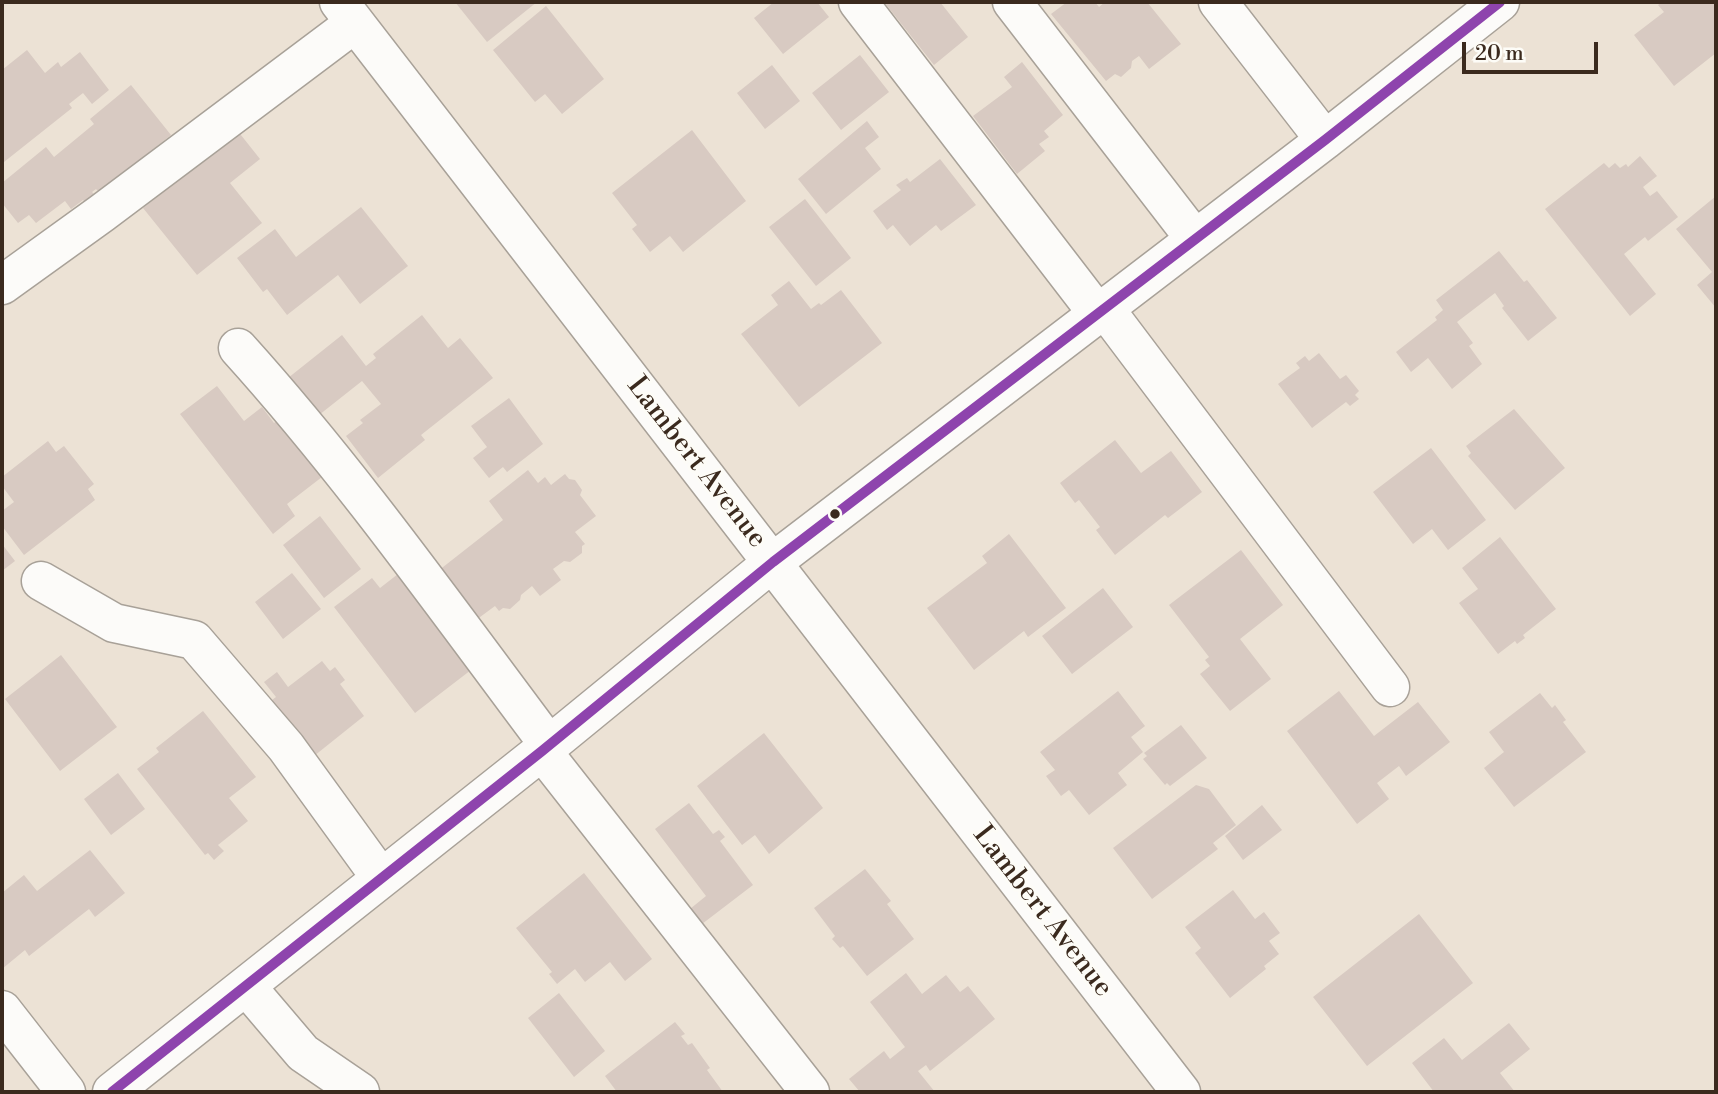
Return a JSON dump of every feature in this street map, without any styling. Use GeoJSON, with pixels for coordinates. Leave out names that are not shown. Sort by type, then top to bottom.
{"type":"FeatureCollection","features":[{"type":"Feature","properties":{"kind":"street"},"geometry":{"type":"LineString","coordinates":[[858,2],[1390,687]]}},
{"type":"Feature","properties":{"kind":"street"},"geometry":{"type":"LineString","coordinates":[[1012,2],[1195,239]]}},
{"type":"Feature","properties":{"kind":"street"},"geometry":{"type":"LineString","coordinates":[[1218,2],[1325,140]]}},
{"type":"Feature","properties":{"kind":"street"},"geometry":{"type":"LineString","coordinates":[[112,1092],[545,748],[773,562],[1325,140],[1500,2]]}},
{"type":"Feature","properties":{"kind":"street"},"geometry":{"type":"LineString","coordinates":[[2,285],[102,213],[347,12]]}},
{"type":"Feature","properties":{"kind":"street","name":"Lambert Avenue"},"geometry":{"type":"LineString","coordinates":[[347,12],[1181,1092]]}},
{"type":"Feature","properties":{"kind":"street"},"geometry":{"type":"LineString","coordinates":[[238,348],[281,396],[429,585],[545,748],[810,1092]]}},
{"type":"Feature","properties":{"kind":"street"},"geometry":{"type":"LineString","coordinates":[[41,581],[114,623],[194,640],[286,747],[381,878]]}},
{"type":"Feature","properties":{"kind":"street"},"geometry":{"type":"LineString","coordinates":[[246,986],[303,1053],[360,1092]]}},
{"type":"Feature","properties":{"kind":"street"},"geometry":{"type":"LineString","coordinates":[[2,1010],[66,1092]]}},
{"type":"Feature","properties":{"kind":"building"},"geometry":{"type":"Polygon","coordinates":[[[455,2],[537,2],[487,42],[455,2]]]}},
{"type":"Feature","properties":{"kind":"building"},"geometry":{"type":"Polygon","coordinates":[[[774,2],[817,2],[829,17],[783,54],[754,18],[774,2]]]}},
{"type":"Feature","properties":{"kind":"building"},"geometry":{"type":"Polygon","coordinates":[[[884,2],[940,2],[968,37],[934,65],[884,2]]]}},
{"type":"Feature","properties":{"kind":"building"},"geometry":{"type":"Polygon","coordinates":[[[1067,2],[1095,2],[1099,7],[1105,2],[1147,2],[1181,44],[1149,69],[1139,56],[1121,77],[1115,74],[1106,81],[1051,14],[1067,2]]]}},
{"type":"Feature","properties":{"kind":"building"},"geometry":{"type":"Polygon","coordinates":[[[1662,2],[1716,2],[1716,53],[1674,86],[1634,35],[1664,12],[1658,5],[1662,2]]]}},
{"type":"Feature","properties":{"kind":"building"},"geometry":{"type":"Polygon","coordinates":[[[546,6],[604,79],[562,114],[545,94],[535,102],[493,50],[546,6]]]}},
{"type":"Feature","properties":{"kind":"building"},"geometry":{"type":"Polygon","coordinates":[[[27,50],[45,73],[58,62],[61,67],[80,52],[109,90],[92,104],[83,93],[69,104],[72,108],[4,162],[2,70],[27,50]]]}},
{"type":"Feature","properties":{"kind":"building"},"geometry":{"type":"Polygon","coordinates":[[[860,55],[889,92],[841,130],[812,93],[860,55]]]}},
{"type":"Feature","properties":{"kind":"building"},"geometry":{"type":"Polygon","coordinates":[[[1022,62],[1063,115],[1044,131],[1049,137],[1039,144],[1045,151],[1017,174],[973,116],[1012,87],[1004,77],[1022,62]]]}},
{"type":"Feature","properties":{"kind":"building"},"geometry":{"type":"Polygon","coordinates":[[[772,65],[800,101],[765,129],[737,93],[772,65]]]}},
{"type":"Feature","properties":{"kind":"building"},"geometry":{"type":"Polygon","coordinates":[[[131,85],[171,135],[131,167],[135,173],[104,198],[96,189],[92,192],[96,196],[86,204],[83,200],[71,209],[65,201],[36,223],[29,215],[18,223],[2,203],[2,183],[46,147],[54,157],[94,124],[90,119],[131,85]]]}},
{"type":"Feature","properties":{"kind":"building"},"geometry":{"type":"Polygon","coordinates":[[[867,121],[879,137],[865,148],[881,169],[826,214],[798,179],[867,121]]]}},
{"type":"Feature","properties":{"kind":"building"},"geometry":{"type":"Polygon","coordinates":[[[233,125],[260,159],[230,183],[262,223],[197,275],[143,208],[198,164],[233,125]]]}},
{"type":"Feature","properties":{"kind":"building"},"geometry":{"type":"Polygon","coordinates":[[[692,130],[746,201],[683,252],[670,236],[650,252],[632,229],[637,225],[612,193],[692,130]]]}},
{"type":"Feature","properties":{"kind":"building"},"geometry":{"type":"Polygon","coordinates":[[[1640,156],[1657,176],[1643,187],[1650,196],[1657,191],[1678,217],[1648,241],[1645,237],[1624,254],[1656,294],[1630,316],[1545,209],[1604,163],[1609,168],[1615,163],[1620,168],[1626,164],[1628,167],[1640,156]]]}},
{"type":"Feature","properties":{"kind":"building"},"geometry":{"type":"Polygon","coordinates":[[[940,159],[976,205],[941,231],[936,225],[910,246],[893,225],[887,230],[873,211],[901,190],[896,185],[907,178],[910,182],[940,159]]]}},
{"type":"Feature","properties":{"kind":"building"},"geometry":{"type":"Polygon","coordinates":[[[1716,196],[1716,308],[1697,285],[1712,272],[1676,229],[1716,196]]]}},
{"type":"Feature","properties":{"kind":"building"},"geometry":{"type":"Polygon","coordinates":[[[805,199],[851,258],[816,286],[769,227],[805,199]]]}},
{"type":"Feature","properties":{"kind":"building"},"geometry":{"type":"Polygon","coordinates":[[[361,207],[408,266],[360,304],[338,275],[287,315],[267,289],[263,292],[237,258],[275,229],[296,257],[361,207]]]}},
{"type":"Feature","properties":{"kind":"building"},"geometry":{"type":"Polygon","coordinates":[[[1499,251],[1524,282],[1527,280],[1557,318],[1528,341],[1502,308],[1504,306],[1495,293],[1457,322],[1473,343],[1469,346],[1482,364],[1452,389],[1428,358],[1411,372],[1396,352],[1437,320],[1435,317],[1443,310],[1436,300],[1499,251]]]}},
{"type":"Feature","properties":{"kind":"building"},"geometry":{"type":"Polygon","coordinates":[[[789,281],[811,309],[841,290],[882,343],[799,407],[741,334],[778,305],[771,295],[789,281]]]}},
{"type":"Feature","properties":{"kind":"building"},"geometry":{"type":"Polygon","coordinates":[[[422,315],[448,348],[460,338],[493,378],[421,435],[425,440],[378,478],[346,436],[363,423],[360,420],[381,404],[362,381],[319,415],[288,378],[342,335],[366,366],[376,358],[373,354],[422,315]]]}},
{"type":"Feature","properties":{"kind":"building"},"geometry":{"type":"Polygon","coordinates":[[[1319,353],[1340,379],[1346,375],[1359,391],[1355,395],[1359,399],[1350,406],[1346,402],[1312,428],[1278,384],[1300,368],[1296,363],[1305,356],[1309,361],[1319,353]]]}},
{"type":"Feature","properties":{"kind":"building"},"geometry":{"type":"Polygon","coordinates":[[[217,386],[244,421],[262,407],[274,423],[277,421],[322,477],[287,504],[295,516],[273,534],[180,414],[217,386]]]}},
{"type":"Feature","properties":{"kind":"building"},"geometry":{"type":"Polygon","coordinates":[[[509,398],[543,444],[507,472],[503,467],[489,478],[473,458],[487,447],[471,426],[509,398]]]}},
{"type":"Feature","properties":{"kind":"building"},"geometry":{"type":"Polygon","coordinates":[[[1514,409],[1565,468],[1515,510],[1468,456],[1471,453],[1466,446],[1514,409]]]}},
{"type":"Feature","properties":{"kind":"building"},"geometry":{"type":"Polygon","coordinates":[[[1115,440],[1141,473],[1171,451],[1202,492],[1168,518],[1165,515],[1115,555],[1096,530],[1100,527],[1079,500],[1075,503],[1060,483],[1115,440]]]}},
{"type":"Feature","properties":{"kind":"building"},"geometry":{"type":"Polygon","coordinates":[[[48,441],[56,452],[64,446],[94,484],[88,489],[95,500],[24,555],[2,526],[2,511],[14,502],[2,486],[2,477],[48,441]]]}},
{"type":"Feature","properties":{"kind":"building"},"geometry":{"type":"Polygon","coordinates":[[[1431,448],[1486,520],[1448,550],[1432,529],[1413,544],[1373,492],[1431,448]]]}},
{"type":"Feature","properties":{"kind":"building"},"geometry":{"type":"Polygon","coordinates":[[[528,470],[538,483],[545,477],[551,485],[565,474],[569,479],[575,480],[582,490],[580,495],[596,516],[575,532],[585,544],[582,546],[582,553],[553,569],[561,580],[540,596],[532,586],[510,609],[503,608],[499,611],[495,606],[476,620],[438,571],[503,520],[489,501],[528,470]]]}},
{"type":"Feature","properties":{"kind":"building"},"geometry":{"type":"Polygon","coordinates":[[[320,516],[361,569],[324,598],[283,545],[320,516]]]}},
{"type":"Feature","properties":{"kind":"building"},"geometry":{"type":"Polygon","coordinates":[[[1009,534],[1066,608],[1028,637],[1024,631],[974,670],[927,608],[987,563],[982,556],[1009,534]]]}},
{"type":"Feature","properties":{"kind":"building"},"geometry":{"type":"Polygon","coordinates":[[[1500,537],[1556,609],[1523,635],[1525,638],[1517,644],[1515,641],[1498,654],[1459,603],[1478,589],[1462,568],[1500,537]]]}},
{"type":"Feature","properties":{"kind":"building"},"geometry":{"type":"Polygon","coordinates":[[[2,544],[15,561],[2,571],[2,544]]]}},
{"type":"Feature","properties":{"kind":"building"},"geometry":{"type":"Polygon","coordinates":[[[1241,550],[1283,605],[1240,639],[1271,679],[1230,711],[1200,674],[1210,666],[1205,660],[1209,657],[1169,605],[1241,550]]]}},
{"type":"Feature","properties":{"kind":"building"},"geometry":{"type":"Polygon","coordinates":[[[292,573],[321,609],[283,639],[255,602],[292,573]]]}},
{"type":"Feature","properties":{"kind":"building"},"geometry":{"type":"Polygon","coordinates":[[[398,574],[471,670],[415,713],[334,607],[372,578],[380,588],[398,574]]]}},
{"type":"Feature","properties":{"kind":"building"},"geometry":{"type":"Polygon","coordinates":[[[1103,588],[1133,627],[1072,674],[1042,636],[1103,588]]]}},
{"type":"Feature","properties":{"kind":"building"},"geometry":{"type":"Polygon","coordinates":[[[61,655],[117,727],[60,771],[5,699],[61,655]]]}},
{"type":"Feature","properties":{"kind":"building"},"geometry":{"type":"Polygon","coordinates":[[[322,661],[330,671],[335,667],[345,680],[340,684],[364,716],[314,756],[272,700],[276,697],[264,682],[277,672],[288,687],[322,661]]]}},
{"type":"Feature","properties":{"kind":"building"},"geometry":{"type":"Polygon","coordinates":[[[1118,691],[1145,726],[1131,737],[1143,752],[1118,773],[1127,785],[1089,815],[1069,790],[1061,796],[1046,776],[1055,770],[1040,752],[1118,691]]]}},
{"type":"Feature","properties":{"kind":"building"},"geometry":{"type":"Polygon","coordinates":[[[1339,691],[1374,736],[1418,702],[1450,742],[1406,776],[1399,766],[1377,783],[1389,799],[1357,824],[1287,731],[1339,691]]]}},
{"type":"Feature","properties":{"kind":"building"},"geometry":{"type":"Polygon","coordinates":[[[1540,693],[1552,708],[1555,705],[1566,720],[1563,722],[1586,752],[1514,807],[1484,768],[1504,752],[1489,732],[1540,693]]]}},
{"type":"Feature","properties":{"kind":"building"},"geometry":{"type":"Polygon","coordinates":[[[203,711],[256,777],[229,798],[248,821],[218,845],[224,851],[214,860],[208,853],[205,855],[137,769],[159,752],[156,748],[203,711]]]}},
{"type":"Feature","properties":{"kind":"building"},"geometry":{"type":"Polygon","coordinates":[[[1181,725],[1207,758],[1170,786],[1167,783],[1165,785],[1143,759],[1147,756],[1144,753],[1181,725]]]}},
{"type":"Feature","properties":{"kind":"building"},"geometry":{"type":"Polygon","coordinates":[[[764,733],[823,808],[769,854],[755,835],[742,845],[697,786],[764,733]]]}},
{"type":"Feature","properties":{"kind":"building"},"geometry":{"type":"Polygon","coordinates":[[[118,773],[145,809],[111,835],[84,799],[118,773]]]}},
{"type":"Feature","properties":{"kind":"building"},"geometry":{"type":"Polygon","coordinates":[[[1196,785],[1209,789],[1236,825],[1213,843],[1218,849],[1152,899],[1113,848],[1196,785]]]}},
{"type":"Feature","properties":{"kind":"building"},"geometry":{"type":"Polygon","coordinates":[[[689,803],[713,834],[719,830],[725,837],[720,841],[753,885],[702,924],[690,909],[706,896],[655,829],[689,803]]]}},
{"type":"Feature","properties":{"kind":"building"},"geometry":{"type":"Polygon","coordinates":[[[1262,805],[1282,830],[1243,860],[1225,836],[1262,805]]]}},
{"type":"Feature","properties":{"kind":"building"},"geometry":{"type":"Polygon","coordinates":[[[90,850],[125,893],[95,917],[89,909],[29,956],[25,950],[2,969],[2,893],[24,875],[37,891],[90,850]]]}},
{"type":"Feature","properties":{"kind":"building"},"geometry":{"type":"Polygon","coordinates":[[[865,869],[891,901],[887,904],[914,939],[867,976],[843,946],[840,948],[832,939],[835,936],[814,908],[865,869]]]}},
{"type":"Feature","properties":{"kind":"building"},"geometry":{"type":"Polygon","coordinates":[[[584,873],[652,959],[625,981],[610,962],[585,982],[575,969],[557,984],[549,974],[552,972],[516,928],[584,873]]]}},
{"type":"Feature","properties":{"kind":"building"},"geometry":{"type":"Polygon","coordinates":[[[1233,890],[1255,919],[1264,912],[1280,933],[1269,941],[1279,954],[1264,966],[1266,969],[1230,998],[1195,953],[1201,948],[1185,927],[1233,890]]]}},
{"type":"Feature","properties":{"kind":"building"},"geometry":{"type":"Polygon","coordinates":[[[1419,914],[1473,983],[1367,1066],[1313,997],[1419,914]]]}},
{"type":"Feature","properties":{"kind":"building"},"geometry":{"type":"Polygon","coordinates":[[[906,973],[922,994],[946,975],[960,992],[968,986],[995,1019],[930,1071],[926,1065],[918,1071],[935,1092],[860,1092],[849,1079],[884,1051],[890,1059],[905,1047],[870,1002],[906,973]]]}},
{"type":"Feature","properties":{"kind":"building"},"geometry":{"type":"Polygon","coordinates":[[[559,993],[605,1051],[574,1077],[528,1018],[559,993]]]}},
{"type":"Feature","properties":{"kind":"building"},"geometry":{"type":"Polygon","coordinates":[[[675,1022],[685,1034],[681,1036],[688,1045],[692,1043],[723,1092],[617,1092],[605,1076],[675,1022]]]}},
{"type":"Feature","properties":{"kind":"building"},"geometry":{"type":"Polygon","coordinates":[[[1509,1023],[1530,1049],[1500,1073],[1515,1092],[1434,1092],[1412,1063],[1444,1038],[1462,1060],[1509,1023]]]}},
{"type":"Feature","properties":{"kind":"transit line"},"geometry":{"type":"LineString","coordinates":[[112,1092],[542,751],[773,562],[1325,140],[1500,2]]}}]}
